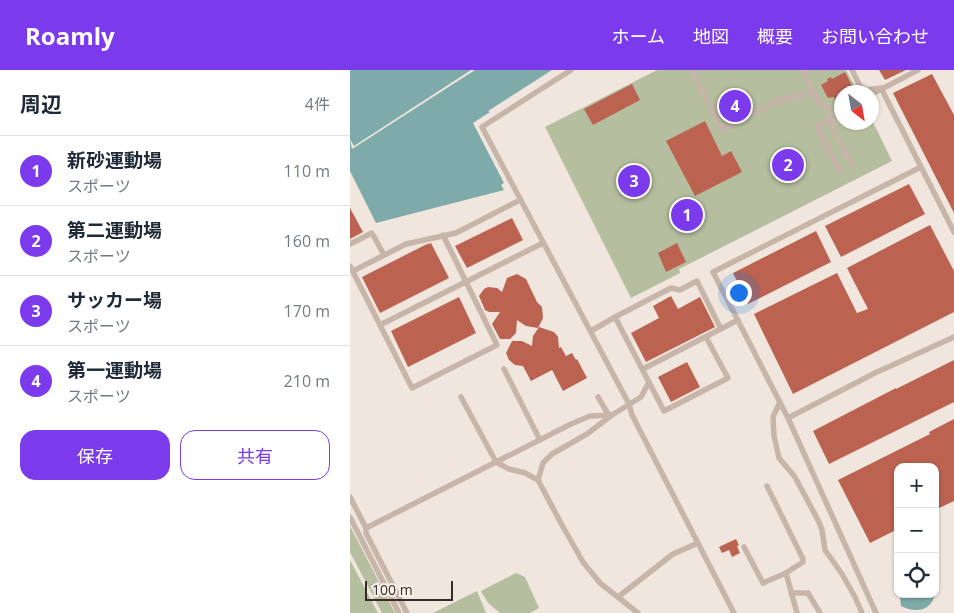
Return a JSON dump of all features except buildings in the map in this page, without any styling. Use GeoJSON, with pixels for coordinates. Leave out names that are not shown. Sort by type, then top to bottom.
{"type":"FeatureCollection","features":[{"type":"Feature","properties":{"kind":"lane"},"geometry":{"type":"LineString","coordinates":[[571,70],[482,127],[629,404],[632,415],[734,613]]}},
{"type":"Feature","properties":{"kind":"lane"},"geometry":{"type":"LineString","coordinates":[[802,70],[818,100],[827,106],[832,114],[830,122],[852,165]]}},
{"type":"Feature","properties":{"kind":"lane"},"geometry":{"type":"LineString","coordinates":[[852,70],[860,86],[865,90],[881,88],[954,232]]}},
{"type":"Feature","properties":{"kind":"lane"},"geometry":{"type":"LineString","coordinates":[[879,90],[918,70]]}},
{"type":"Feature","properties":{"kind":"lane"},"geometry":{"type":"LineString","coordinates":[[693,74],[722,130],[780,100],[800,96],[812,90]]}},
{"type":"Feature","properties":{"kind":"lane"},"geometry":{"type":"LineString","coordinates":[[834,121],[816,126],[840,171]]}},
{"type":"Feature","properties":{"kind":"lane"},"geometry":{"type":"LineString","coordinates":[[831,154],[843,148]]}},
{"type":"Feature","properties":{"kind":"lane"},"geometry":{"type":"LineString","coordinates":[[876,613],[788,418],[714,272],[921,168]]}},
{"type":"Feature","properties":{"kind":"lane"},"geometry":{"type":"LineString","coordinates":[[443,235],[497,345],[412,388],[351,268],[406,244],[443,235],[456,232],[520,200]]}},
{"type":"Feature","properties":{"kind":"lane"},"geometry":{"type":"LineString","coordinates":[[350,244],[372,233],[384,255]]}},
{"type":"Feature","properties":{"kind":"lane"},"geometry":{"type":"LineString","coordinates":[[380,325],[543,243]]}},
{"type":"Feature","properties":{"kind":"lane"},"geometry":{"type":"LineString","coordinates":[[591,331],[671,288],[680,290],[697,281],[722,329]]}},
{"type":"Feature","properties":{"kind":"lane"},"geometry":{"type":"LineString","coordinates":[[615,318],[664,412],[728,378],[706,337]]}},
{"type":"Feature","properties":{"kind":"lane"},"geometry":{"type":"LineString","coordinates":[[642,369],[738,320]]}},
{"type":"Feature","properties":{"kind":"lane"},"geometry":{"type":"LineString","coordinates":[[788,418],[875,373],[954,337]]}},
{"type":"Feature","properties":{"kind":"lane"},"geometry":{"type":"LineString","coordinates":[[504,369],[540,440]]}},
{"type":"Feature","properties":{"kind":"lane"},"geometry":{"type":"LineString","coordinates":[[538,480],[543,463],[548,458],[587,434],[610,414],[641,397],[649,382]]}},
{"type":"Feature","properties":{"kind":"lane"},"geometry":{"type":"LineString","coordinates":[[461,396],[496,462],[538,480],[583,562],[600,583],[638,612]]}},
{"type":"Feature","properties":{"kind":"lane"},"geometry":{"type":"LineString","coordinates":[[598,397],[610,414]]}},
{"type":"Feature","properties":{"kind":"lane"},"geometry":{"type":"LineString","coordinates":[[780,402],[774,417],[774,436],[779,458],[795,478],[819,522],[825,550],[847,583],[862,613]]}},
{"type":"Feature","properties":{"kind":"lane"},"geometry":{"type":"LineString","coordinates":[[366,528],[590,416],[610,414]]}},
{"type":"Feature","properties":{"kind":"lane"},"geometry":{"type":"LineString","coordinates":[[744,548],[763,583],[786,573],[803,562],[803,558],[766,486]]}},
{"type":"Feature","properties":{"kind":"lane"},"geometry":{"type":"LineString","coordinates":[[350,497],[366,528],[366,533],[407,613]]}},
{"type":"Feature","properties":{"kind":"lane"},"geometry":{"type":"LineString","coordinates":[[350,517],[399,613]]}},
{"type":"Feature","properties":{"kind":"lane"},"geometry":{"type":"LineString","coordinates":[[618,597],[674,554],[698,543]]}},
{"type":"Feature","properties":{"kind":"lane"},"geometry":{"type":"LineString","coordinates":[[786,573],[797,613]]}},
{"type":"Feature","properties":{"kind":"lane"},"geometry":{"type":"LineString","coordinates":[[847,583],[859,576]]}},
{"type":"Feature","properties":{"kind":"lane"},"geometry":{"type":"LineString","coordinates":[[791,593],[808,593],[820,613]]}},
{"type":"Feature","properties":{"kind":"green space"},"geometry":{"type":"Polygon","coordinates":[[[657,70],[846,70],[854,85],[834,85],[834,130],[877,130],[892,161],[679,269],[680,273],[631,298],[545,127],[657,70]]]}},
{"type":"Feature","properties":{"kind":"green space"},"geometry":{"type":"Polygon","coordinates":[[[350,526],[395,613],[382,613],[350,552],[350,526]]]}},
{"type":"Feature","properties":{"kind":"green space"},"geometry":{"type":"Polygon","coordinates":[[[350,560],[378,613],[350,613],[350,560]]]}},
{"type":"Feature","properties":{"kind":"green space"},"geometry":{"type":"Polygon","coordinates":[[[516,573],[525,577],[539,608],[530,613],[500,613],[488,603],[481,591],[516,573]]]}},
{"type":"Feature","properties":{"kind":"green space"},"geometry":{"type":"Polygon","coordinates":[[[477,591],[486,613],[433,613],[477,591]]]}},
{"type":"Feature","properties":{"kind":"water"},"geometry":{"type":"Polygon","coordinates":[[[350,70],[552,70],[488,111],[490,112],[473,123],[504,183],[501,185],[504,190],[376,223],[350,171],[350,70]]]}},
{"type":"Feature","properties":{"kind":"water"},"geometry":{"type":"Polygon","coordinates":[[[900,598],[934,598],[926,608],[922,609],[912,610],[901,606],[900,598]]]}},
{"type":"Feature","properties":{"kind":"pier"},"geometry":{"type":"Polygon","coordinates":[[[471,70],[475,70],[352,149],[350,139],[354,146],[471,70]]]}},
{"type":"Feature","properties":{"kind":"place","name":"第一運動場"},"geometry":{"type":"Point","coordinates":[735,106]}},
{"type":"Feature","properties":{"kind":"place","name":"第二運動場"},"geometry":{"type":"Point","coordinates":[788,165]}},
{"type":"Feature","properties":{"kind":"place","name":"サッカー場"},"geometry":{"type":"Point","coordinates":[634,181]}},
{"type":"Feature","properties":{"kind":"place","name":"新砂運動場"},"geometry":{"type":"Point","coordinates":[687,215]}}]}
